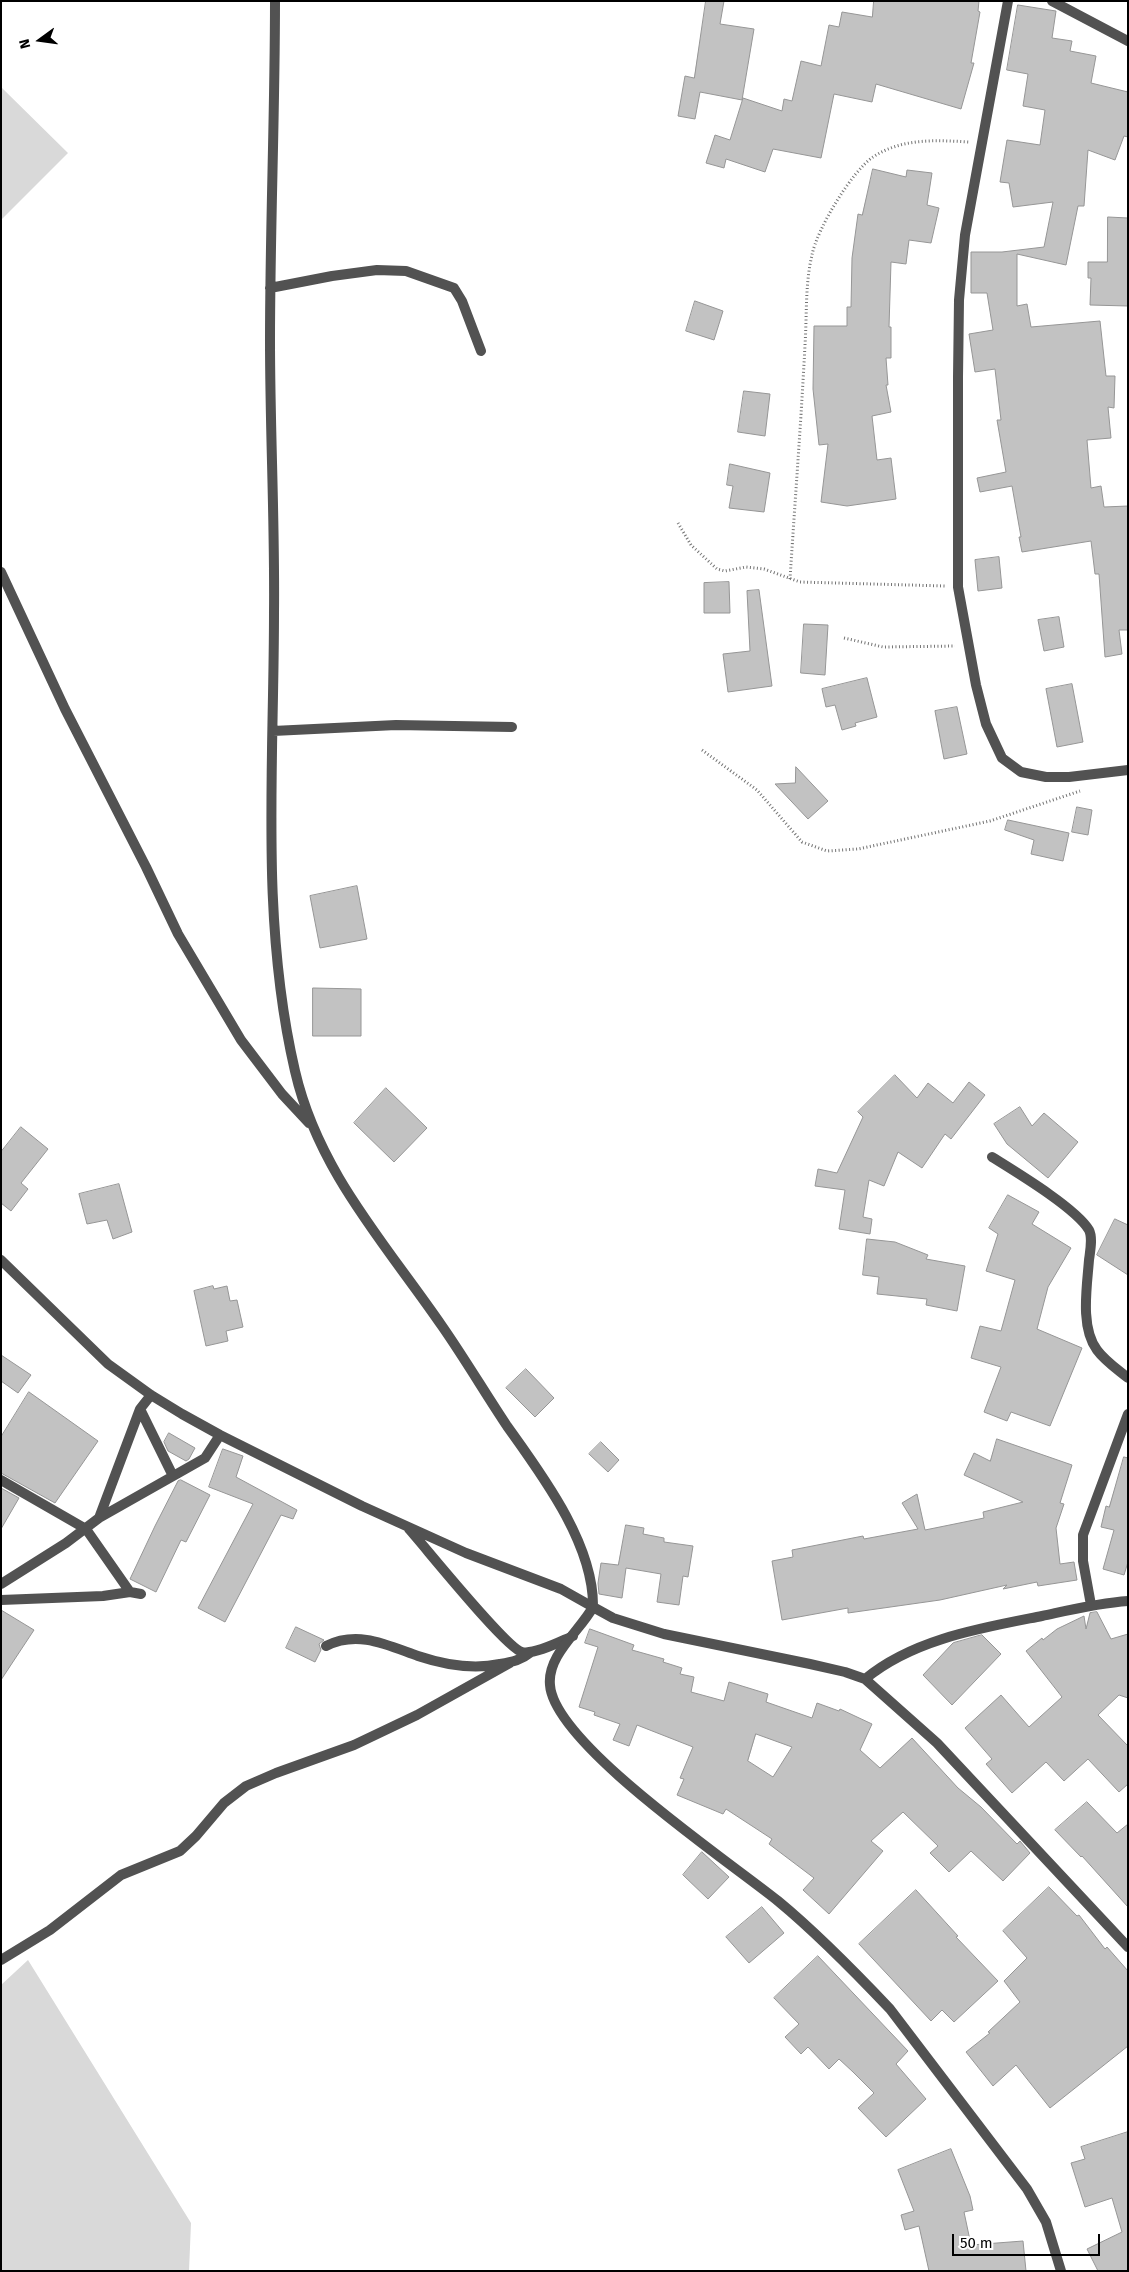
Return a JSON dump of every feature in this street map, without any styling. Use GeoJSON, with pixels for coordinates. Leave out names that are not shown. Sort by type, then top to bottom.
{"type":"FeatureCollection","features":[{"type":"Feature","properties":{"kind":"street"},"geometry":{"type":"LineString","coordinates":[[275,1],[270,288],[274,605],[273,856],[279,977],[295,1071],[310,1124],[337,1176],[442,1326],[560,1504],[589,1573],[593,1607],[554,1664],[550,1685],[556,1706],[573,1730],[598,1758],[659,1810],[779,1902],[867,1984],[890,2010],[1027,2189],[1046,2222],[1061,2271]]}},
{"type":"Feature","properties":{"kind":"street"},"geometry":{"type":"LineString","coordinates":[[1008,1],[964,235],[959,300],[958,587],[968,646],[986,724],[998,751],[1007,763],[1021,772],[1035,776],[1069,777],[1128,770]]}},
{"type":"Feature","properties":{"kind":"street"},"geometry":{"type":"LineString","coordinates":[[1052,1],[1128,41]]}},
{"type":"Feature","properties":{"kind":"street"},"geometry":{"type":"LineString","coordinates":[[270,288],[332,276],[377,270],[406,272],[454,288],[462,301],[481,352]]}},
{"type":"Feature","properties":{"kind":"street"},"geometry":{"type":"LineString","coordinates":[[1,572],[65,709],[178,934],[241,1040],[282,1094],[310,1124]]}},
{"type":"Feature","properties":{"kind":"street"},"geometry":{"type":"LineString","coordinates":[[273,731],[396,725],[512,727]]}},
{"type":"Feature","properties":{"kind":"street"},"geometry":{"type":"LineString","coordinates":[[992,1157],[1074,1214],[1090,1232],[1087,1314],[1090,1336],[1095,1347],[1104,1358],[1128,1378]]}},
{"type":"Feature","properties":{"kind":"street"},"geometry":{"type":"LineString","coordinates":[[1,1260],[108,1364],[151,1395],[220,1435],[406,1526],[466,1553],[561,1589],[619,1620],[664,1634],[810,1664],[845,1672],[864,1679],[937,1743],[1128,1947]]}},
{"type":"Feature","properties":{"kind":"street"},"geometry":{"type":"LineString","coordinates":[[99,1518],[140,1409],[151,1395]]}},
{"type":"Feature","properties":{"kind":"street"},"geometry":{"type":"LineString","coordinates":[[140,1409],[173,1476]]}},
{"type":"Feature","properties":{"kind":"street"},"geometry":{"type":"LineString","coordinates":[[1091,1605],[1083,1561],[1083,1535],[1128,1414]]}},
{"type":"Feature","properties":{"kind":"street"},"geometry":{"type":"LineString","coordinates":[[1,1584],[86,1529],[99,1518],[205,1458],[220,1435]]}},
{"type":"Feature","properties":{"kind":"street"},"geometry":{"type":"LineString","coordinates":[[1,1480],[86,1529],[130,1592]]}},
{"type":"Feature","properties":{"kind":"street"},"geometry":{"type":"LineString","coordinates":[[406,1526],[508,1643],[520,1651],[531,1652]]}},
{"type":"Feature","properties":{"kind":"street"},"geometry":{"type":"LineString","coordinates":[[1,1600],[104,1596],[130,1592],[141,1594]]}},
{"type":"Feature","properties":{"kind":"street"},"geometry":{"type":"LineString","coordinates":[[864,1679],[902,1654],[975,1630],[1091,1605],[1128,1602]]}},
{"type":"Feature","properties":{"kind":"street"},"geometry":{"type":"LineString","coordinates":[[326,1646],[342,1640],[372,1640],[419,1656],[467,1667],[489,1667],[520,1660],[531,1652],[573,1636]]}},
{"type":"Feature","properties":{"kind":"street"},"geometry":{"type":"LineString","coordinates":[[1,1960],[50,1930],[121,1875],[180,1851],[196,1836],[224,1803],[246,1786],[276,1773],[354,1746],[409,1719],[510,1662]]}},
{"type":"Feature","properties":{"kind":"path"},"geometry":{"type":"LineString","coordinates":[[790,579],[808,289],[812,254],[827,219],[852,178],[873,157],[902,143],[938,140],[982,143]]}},
{"type":"Feature","properties":{"kind":"path"},"geometry":{"type":"LineString","coordinates":[[678,523],[690,545],[716,569],[725,572],[746,567],[800,582],[834,584],[899,583],[958,587]]}},
{"type":"Feature","properties":{"kind":"path"},"geometry":{"type":"LineString","coordinates":[[844,638],[883,647],[968,646]]}},
{"type":"Feature","properties":{"kind":"path"},"geometry":{"type":"LineString","coordinates":[[702,750],[757,790],[802,842],[827,851],[858,849],[990,821],[1077,793],[1086,787],[1096,774]]}},
{"type":"Feature","properties":{"kind":"shaded area"},"geometry":{"type":"Polygon","coordinates":[[[1,87],[68,153],[1,220],[1,87]]]}},
{"type":"Feature","properties":{"kind":"shaded area"},"geometry":{"type":"Polygon","coordinates":[[[28,1960],[191,2223],[189,2271],[1,2271],[1,1985],[28,1960]]]}},
{"type":"Feature","properties":{"kind":"building"},"geometry":{"type":"Polygon","coordinates":[[[706,1],[724,1],[720,24],[754,29],[742,100],[700,92],[695,119],[678,116],[685,76],[694,78],[706,1]]]}},
{"type":"Feature","properties":{"kind":"building"},"geometry":{"type":"Polygon","coordinates":[[[874,1],[979,1],[978,11],[980,12],[971,63],[974,63],[961,109],[876,84],[872,102],[834,94],[821,158],[773,149],[765,172],[726,159],[724,168],[706,163],[715,135],[730,140],[743,98],[782,111],[784,99],[792,101],[801,61],[821,66],[829,25],[839,27],[842,12],[872,17],[874,1]]]}},
{"type":"Feature","properties":{"kind":"building"},"geometry":{"type":"Polygon","coordinates":[[[1018,5],[1056,11],[1052,38],[1072,41],[1070,51],[1096,56],[1091,83],[1128,92],[1128,137],[1124,136],[1115,160],[1088,150],[1084,206],[1078,206],[1066,265],[1017,254],[1017,306],[1027,304],[1031,327],[1100,321],[1106,376],[1115,376],[1114,408],[1108,407],[1111,438],[1087,440],[1091,488],[1101,486],[1104,507],[1128,506],[1128,630],[1119,630],[1122,654],[1105,657],[1099,574],[1095,574],[1091,541],[1022,552],[1012,486],[980,492],[977,478],[1006,472],[997,420],[1001,420],[995,369],[975,372],[969,334],[993,330],[987,293],[971,293],[971,252],[1002,252],[1044,247],[1053,202],[1013,207],[1009,183],[1000,182],[1007,140],[1040,145],[1045,110],[1023,106],[1028,74],[1007,70],[1018,5]]]}},
{"type":"Feature","properties":{"kind":"building"},"geometry":{"type":"Polygon","coordinates":[[[873,169],[906,177],[907,170],[932,173],[927,205],[939,208],[931,243],[909,240],[906,264],[891,262],[889,327],[891,327],[891,358],[886,358],[888,385],[886,385],[891,412],[872,416],[877,460],[891,458],[896,499],[847,506],[821,502],[828,444],[819,445],[813,389],[814,326],[847,326],[847,307],[851,307],[852,258],[858,214],[862,215],[873,169]]]}},
{"type":"Feature","properties":{"kind":"building"},"geometry":{"type":"Polygon","coordinates":[[[1108,217],[1128,218],[1128,306],[1090,305],[1091,278],[1088,278],[1088,262],[1107,262],[1108,217]]]}},
{"type":"Feature","properties":{"kind":"building"},"geometry":{"type":"Polygon","coordinates":[[[695,301],[723,311],[714,340],[686,331],[695,301]]]}},
{"type":"Feature","properties":{"kind":"building"},"geometry":{"type":"Polygon","coordinates":[[[744,391],[770,394],[765,436],[738,432],[744,391]]]}},
{"type":"Feature","properties":{"kind":"building"},"geometry":{"type":"Polygon","coordinates":[[[730,464],[770,473],[764,512],[729,508],[733,486],[727,485],[730,464]]]}},
{"type":"Feature","properties":{"kind":"building"},"geometry":{"type":"Polygon","coordinates":[[[999,557],[1002,588],[978,591],[975,560],[999,557]]]}},
{"type":"Feature","properties":{"kind":"building"},"geometry":{"type":"Polygon","coordinates":[[[729,582],[730,613],[704,613],[704,583],[729,582]]]}},
{"type":"Feature","properties":{"kind":"building"},"geometry":{"type":"Polygon","coordinates":[[[759,590],[772,686],[728,692],[723,654],[750,651],[747,591],[759,590]]]}},
{"type":"Feature","properties":{"kind":"building"},"geometry":{"type":"Polygon","coordinates":[[[1059,617],[1064,647],[1044,651],[1038,620],[1059,617]]]}},
{"type":"Feature","properties":{"kind":"building"},"geometry":{"type":"Polygon","coordinates":[[[804,624],[828,625],[825,675],[801,673],[804,624]]]}},
{"type":"Feature","properties":{"kind":"building"},"geometry":{"type":"Polygon","coordinates":[[[867,678],[877,717],[855,723],[856,726],[842,730],[835,705],[826,707],[822,689],[867,678]]]}},
{"type":"Feature","properties":{"kind":"building"},"geometry":{"type":"Polygon","coordinates":[[[1072,684],[1083,742],[1057,747],[1046,689],[1072,684]]]}},
{"type":"Feature","properties":{"kind":"building"},"geometry":{"type":"Polygon","coordinates":[[[957,707],[967,754],[944,759],[935,711],[957,707]]]}},
{"type":"Feature","properties":{"kind":"building"},"geometry":{"type":"Polygon","coordinates":[[[796,767],[828,801],[808,819],[775,784],[795,783],[796,767]]]}},
{"type":"Feature","properties":{"kind":"building"},"geometry":{"type":"Polygon","coordinates":[[[1077,807],[1092,810],[1088,835],[1072,832],[1077,807]]]}},
{"type":"Feature","properties":{"kind":"building"},"geometry":{"type":"Polygon","coordinates":[[[1008,820],[1069,833],[1063,861],[1031,854],[1034,840],[1005,830],[1008,820]]]}},
{"type":"Feature","properties":{"kind":"building"},"geometry":{"type":"Polygon","coordinates":[[[357,886],[367,939],[320,948],[310,896],[357,886]]]}},
{"type":"Feature","properties":{"kind":"building"},"geometry":{"type":"Polygon","coordinates":[[[313,988],[361,989],[361,1036],[313,1036],[313,988]]]}},
{"type":"Feature","properties":{"kind":"building"},"geometry":{"type":"Polygon","coordinates":[[[895,1075],[917,1098],[928,1083],[953,1103],[969,1082],[985,1095],[951,1139],[945,1134],[922,1168],[898,1152],[884,1186],[869,1180],[863,1217],[872,1219],[870,1234],[839,1229],[845,1190],[815,1186],[818,1169],[837,1173],[863,1117],[858,1112],[895,1075]]]}},
{"type":"Feature","properties":{"kind":"building"},"geometry":{"type":"Polygon","coordinates":[[[386,1088],[427,1128],[394,1162],[354,1123],[386,1088]]]}},
{"type":"Feature","properties":{"kind":"building"},"geometry":{"type":"Polygon","coordinates":[[[1020,1107],[1032,1126],[1044,1113],[1078,1142],[1048,1178],[1007,1144],[994,1124],[1020,1107]]]}},
{"type":"Feature","properties":{"kind":"building"},"geometry":{"type":"Polygon","coordinates":[[[21,1127],[48,1149],[21,1183],[28,1189],[11,1211],[1,1203],[1,1152],[21,1127]]]}},
{"type":"Feature","properties":{"kind":"building"},"geometry":{"type":"Polygon","coordinates":[[[119,1184],[132,1232],[113,1239],[107,1220],[87,1224],[79,1194],[119,1184]]]}},
{"type":"Feature","properties":{"kind":"building"},"geometry":{"type":"Polygon","coordinates":[[[1008,1195],[1039,1212],[1032,1224],[1071,1248],[1048,1287],[1037,1329],[1082,1348],[1050,1426],[1011,1412],[1007,1421],[984,1412],[1001,1367],[971,1358],[980,1326],[1001,1331],[1015,1280],[986,1271],[998,1234],[989,1228],[1008,1195]]]}},
{"type":"Feature","properties":{"kind":"building"},"geometry":{"type":"Polygon","coordinates":[[[1115,1219],[1128,1225],[1128,1275],[1097,1255],[1115,1219]]]}},
{"type":"Feature","properties":{"kind":"building"},"geometry":{"type":"Polygon","coordinates":[[[867,1239],[895,1242],[928,1255],[926,1259],[965,1266],[957,1311],[926,1305],[927,1299],[877,1294],[879,1277],[863,1275],[867,1239]]]}},
{"type":"Feature","properties":{"kind":"building"},"geometry":{"type":"Polygon","coordinates":[[[213,1286],[214,1289],[227,1286],[230,1301],[237,1300],[243,1327],[226,1331],[228,1341],[206,1346],[194,1291],[213,1286]]]}},
{"type":"Feature","properties":{"kind":"building"},"geometry":{"type":"Polygon","coordinates":[[[1,1355],[31,1375],[18,1393],[1,1381],[1,1355]]]}},
{"type":"Feature","properties":{"kind":"building"},"geometry":{"type":"Polygon","coordinates":[[[526,1369],[554,1398],[535,1417],[506,1388],[526,1369]]]}},
{"type":"Feature","properties":{"kind":"building"},"geometry":{"type":"Polygon","coordinates":[[[29,1392],[98,1441],[55,1503],[1,1473],[1,1437],[29,1392]]]}},
{"type":"Feature","properties":{"kind":"building"},"geometry":{"type":"Polygon","coordinates":[[[169,1433],[195,1448],[189,1459],[186,1461],[168,1451],[164,1442],[169,1433]]]}},
{"type":"Feature","properties":{"kind":"building"},"geometry":{"type":"Polygon","coordinates":[[[997,1439],[1072,1465],[1060,1503],[1064,1504],[1056,1528],[1060,1564],[1074,1562],[1077,1580],[1038,1586],[1037,1582],[1003,1589],[1007,1585],[940,1600],[848,1613],[848,1608],[782,1620],[772,1561],[793,1557],[792,1550],[863,1536],[864,1539],[918,1529],[902,1503],[917,1494],[925,1530],[984,1518],[983,1512],[1023,1502],[964,1475],[974,1453],[990,1461],[997,1439]]]}},
{"type":"Feature","properties":{"kind":"building"},"geometry":{"type":"Polygon","coordinates":[[[601,1442],[619,1460],[608,1472],[589,1454],[601,1442]]]}},
{"type":"Feature","properties":{"kind":"building"},"geometry":{"type":"Polygon","coordinates":[[[223,1449],[243,1456],[236,1477],[297,1510],[293,1519],[281,1515],[225,1622],[198,1608],[253,1504],[209,1487],[223,1449]]]}},
{"type":"Feature","properties":{"kind":"building"},"geometry":{"type":"Polygon","coordinates":[[[1124,1457],[1128,1458],[1128,1562],[1124,1575],[1103,1569],[1114,1530],[1101,1527],[1106,1506],[1109,1507],[1124,1457]]]}},
{"type":"Feature","properties":{"kind":"building"},"geometry":{"type":"Polygon","coordinates":[[[181,1480],[210,1495],[186,1542],[181,1540],[156,1592],[130,1579],[178,1481],[181,1480]]]}},
{"type":"Feature","properties":{"kind":"building"},"geometry":{"type":"Polygon","coordinates":[[[1,1488],[19,1498],[1,1529],[1,1488]]]}},
{"type":"Feature","properties":{"kind":"building"},"geometry":{"type":"Polygon","coordinates":[[[626,1525],[644,1528],[643,1534],[664,1538],[664,1542],[693,1546],[688,1577],[683,1576],[679,1605],[657,1602],[661,1574],[626,1568],[622,1598],[599,1594],[598,1583],[601,1563],[618,1565],[626,1525]]]}},
{"type":"Feature","properties":{"kind":"building"},"geometry":{"type":"Polygon","coordinates":[[[1,1610],[34,1630],[1,1680],[1,1610]]]}},
{"type":"Feature","properties":{"kind":"building"},"geometry":{"type":"Polygon","coordinates":[[[1097,1612],[1111,1639],[1128,1634],[1128,1698],[1119,1695],[1098,1715],[1128,1746],[1128,1784],[1119,1792],[1088,1759],[1064,1781],[1046,1762],[1012,1793],[986,1764],[992,1759],[965,1728],[1001,1695],[1029,1727],[1062,1697],[1026,1651],[1042,1638],[1043,1640],[1057,1629],[1084,1616],[1086,1629],[1090,1613],[1097,1612]]]}},
{"type":"Feature","properties":{"kind":"building"},"geometry":{"type":"Polygon","coordinates":[[[296,1627],[324,1640],[319,1644],[321,1650],[315,1662],[286,1648],[296,1627]]]}},
{"type":"Feature","properties":{"kind":"building"},"geometry":{"type":"Polygon","coordinates":[[[590,1629],[634,1645],[632,1650],[664,1659],[663,1662],[682,1668],[680,1674],[694,1677],[691,1692],[724,1701],[729,1682],[768,1694],[766,1702],[812,1718],[817,1703],[839,1711],[840,1709],[872,1724],[860,1750],[880,1768],[912,1738],[958,1788],[981,1807],[1017,1844],[1020,1841],[1030,1853],[1003,1881],[971,1851],[949,1872],[930,1853],[938,1846],[903,1812],[871,1841],[883,1851],[829,1914],[803,1890],[814,1878],[769,1844],[772,1839],[726,1809],[723,1814],[677,1795],[684,1779],[680,1778],[693,1747],[637,1725],[629,1746],[613,1740],[620,1724],[594,1715],[595,1712],[579,1707],[598,1647],[585,1643],[590,1629]],[[756,1734],[748,1761],[773,1777],[792,1747],[756,1734]]]}},
{"type":"Feature","properties":{"kind":"building"},"geometry":{"type":"Polygon","coordinates":[[[982,1635],[1001,1654],[952,1705],[923,1675],[953,1643],[982,1635]]]}},
{"type":"Feature","properties":{"kind":"building"},"geometry":{"type":"Polygon","coordinates":[[[1087,1802],[1117,1833],[1128,1824],[1128,1907],[1082,1856],[1055,1830],[1087,1802]]]}},
{"type":"Feature","properties":{"kind":"building"},"geometry":{"type":"Polygon","coordinates":[[[702,1852],[729,1877],[708,1899],[683,1875],[702,1852]]]}},
{"type":"Feature","properties":{"kind":"building"},"geometry":{"type":"Polygon","coordinates":[[[1049,1887],[1077,1916],[1079,1915],[1105,1949],[1107,1947],[1128,1971],[1128,2046],[1050,2108],[1016,2065],[993,2086],[966,2052],[990,2033],[988,2032],[1020,2002],[1004,1981],[1027,1958],[1003,1931],[1049,1887]]]}},
{"type":"Feature","properties":{"kind":"building"},"geometry":{"type":"Polygon","coordinates":[[[916,1890],[958,1936],[956,1937],[998,1981],[954,2022],[942,2010],[931,2021],[859,1944],[916,1890]]]}},
{"type":"Feature","properties":{"kind":"building"},"geometry":{"type":"Polygon","coordinates":[[[762,1907],[784,1933],[749,1963],[726,1937],[762,1907]]]}},
{"type":"Feature","properties":{"kind":"building"},"geometry":{"type":"Polygon","coordinates":[[[818,1956],[908,2051],[896,2064],[926,2099],[886,2137],[858,2108],[874,2093],[853,2072],[839,2059],[829,2069],[808,2047],[801,2054],[785,2037],[799,2024],[774,1998],[818,1956]]]}},
{"type":"Feature","properties":{"kind":"building"},"geometry":{"type":"Polygon","coordinates":[[[1128,2132],[1128,2271],[1098,2271],[1087,2249],[1122,2232],[1112,2198],[1085,2207],[1071,2163],[1085,2159],[1081,2147],[1128,2132]]]}},
{"type":"Feature","properties":{"kind":"building"},"geometry":{"type":"Polygon","coordinates":[[[951,2149],[970,2196],[973,2210],[964,2212],[971,2245],[1023,2241],[1026,2271],[929,2271],[919,2226],[905,2230],[901,2215],[914,2211],[898,2170],[951,2149]]]}}]}
